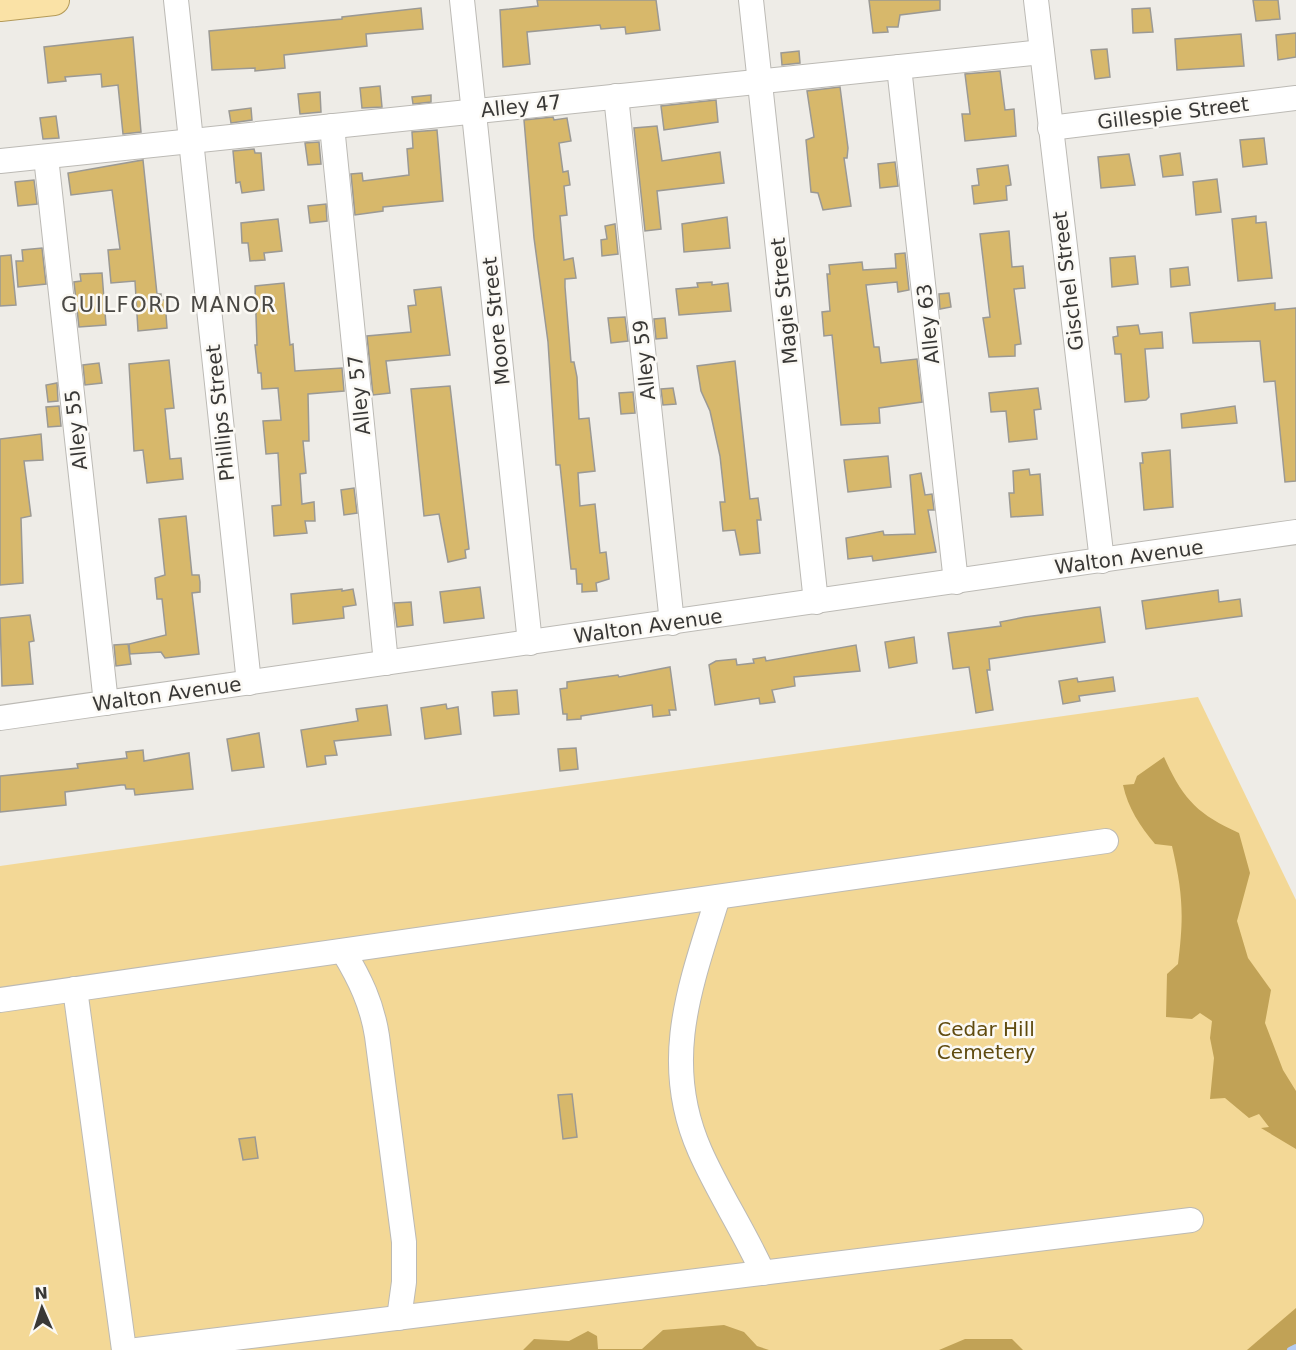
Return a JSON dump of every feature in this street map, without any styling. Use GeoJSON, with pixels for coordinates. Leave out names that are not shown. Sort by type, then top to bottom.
{"type":"FeatureCollection","features":[{"type":"Feature","properties":{"kind":"main road"},"geometry":{"type":"LineString","coordinates":[[0,6],[54,0]]}},
{"type":"Feature","properties":{"kind":"street","name":"Phillips Street"},"geometry":{"type":"LineString","coordinates":[[176,0],[249,683]]}},
{"type":"Feature","properties":{"kind":"street","name":"Moore Street"},"geometry":{"type":"LineString","coordinates":[[462,0],[530,643]]}},
{"type":"Feature","properties":{"kind":"street","name":"Magie Street"},"geometry":{"type":"LineString","coordinates":[[751,0],[816,602]]}},
{"type":"Feature","properties":{"kind":"street","name":"Gischel Street"},"geometry":{"type":"LineString","coordinates":[[1036,0],[1102,561]]}},
{"type":"Feature","properties":{"kind":"street","name":"Alley 47"},"geometry":{"type":"LineString","coordinates":[[0,162],[1042,51]]}},
{"type":"Feature","properties":{"kind":"street","name":"Alley 63"},"geometry":{"type":"LineString","coordinates":[[899,67],[956,582]]}},
{"type":"Feature","properties":{"kind":"street","name":"Alley 59"},"geometry":{"type":"LineString","coordinates":[[616,96],[672,623]]}},
{"type":"Feature","properties":{"kind":"street","name":"Gillespie Street"},"geometry":{"type":"LineString","coordinates":[[1050,128],[1296,98]]}},
{"type":"Feature","properties":{"kind":"street","name":"Alley 57"},"geometry":{"type":"LineString","coordinates":[[332,126],[386,663]]}},
{"type":"Feature","properties":{"kind":"street","name":"Alley 55"},"geometry":{"type":"LineString","coordinates":[[46,157],[106,703]]}},
{"type":"Feature","properties":{"kind":"street","name":"Walton Avenue"},"geometry":{"type":"LineString","coordinates":[[0,718],[1296,532]]}},
{"type":"Feature","properties":{"kind":"street"},"geometry":{"type":"LineString","coordinates":[[0,1000],[1106,841]]}},
{"type":"Feature","properties":{"kind":"street"},"geometry":{"type":"LineString","coordinates":[[718,897],[684,1012],[680,1051],[683,1088],[699,1150],[748,1239],[763,1273]]}},
{"type":"Feature","properties":{"kind":"street"},"geometry":{"type":"LineString","coordinates":[[343,951],[363,985],[373,1010],[377,1036],[404,1242],[405,1282],[399,1318]]}},
{"type":"Feature","properties":{"kind":"street"},"geometry":{"type":"LineString","coordinates":[[75,989],[124,1350]]}},
{"type":"Feature","properties":{"kind":"street"},"geometry":{"type":"LineString","coordinates":[[137,1350],[1191,1220]]}},
{"type":"Feature","properties":{"kind":"green space","name":"Cedar Hill Cemetery"},"geometry":{"type":"Polygon","coordinates":[[[1198,697],[1296,900],[1296,1327],[1250,1350],[0,1350],[0,866],[1198,697]]]}},
{"type":"Feature","properties":{"kind":"shaded area"},"geometry":{"type":"Polygon","coordinates":[[[1164,757],[1178,784],[1193,804],[1212,819],[1239,833],[1250,873],[1237,921],[1248,958],[1271,990],[1265,1023],[1283,1070],[1296,1091],[1296,1149],[1261,1128],[1269,1127],[1259,1114],[1249,1118],[1225,1098],[1210,1099],[1214,1058],[1210,1038],[1212,1021],[1200,1013],[1192,1019],[1166,1017],[1167,974],[1178,964],[1181,932],[1181,905],[1176,863],[1172,846],[1155,844],[1140,823],[1131,809],[1123,785],[1134,784],[1137,776],[1164,757]]]}},
{"type":"Feature","properties":{"kind":"shaded area"},"geometry":{"type":"Polygon","coordinates":[[[1296,1308],[1296,1350],[1247,1350],[1296,1308]]]}},
{"type":"Feature","properties":{"kind":"shaded area"},"geometry":{"type":"Polygon","coordinates":[[[724,1325],[744,1332],[757,1346],[769,1350],[523,1350],[534,1339],[569,1341],[588,1331],[597,1336],[598,1349],[642,1349],[663,1330],[724,1325]]]}},
{"type":"Feature","properties":{"kind":"shaded area"},"geometry":{"type":"Polygon","coordinates":[[[965,1339],[1012,1339],[1023,1350],[939,1350],[965,1339]]]}},
{"type":"Feature","properties":{"kind":"building"},"geometry":{"type":"Polygon","coordinates":[[[537,0],[656,0],[660,30],[626,34],[625,27],[601,29],[600,25],[527,32],[530,64],[503,67],[500,10],[538,6],[537,0]]]}},
{"type":"Feature","properties":{"kind":"building"},"geometry":{"type":"Polygon","coordinates":[[[869,0],[940,0],[940,10],[900,15],[898,27],[887,27],[888,32],[873,33],[869,0]]]}},
{"type":"Feature","properties":{"kind":"building"},"geometry":{"type":"Polygon","coordinates":[[[1253,0],[1278,0],[1280,19],[1256,21],[1253,0]]]}},
{"type":"Feature","properties":{"kind":"building"},"geometry":{"type":"Polygon","coordinates":[[[421,8],[423,29],[366,34],[367,46],[284,55],[285,68],[255,71],[255,68],[212,70],[209,31],[342,19],[342,17],[421,8]]]}},
{"type":"Feature","properties":{"kind":"building"},"geometry":{"type":"Polygon","coordinates":[[[1150,8],[1153,32],[1133,33],[1132,9],[1150,8]]]}},
{"type":"Feature","properties":{"kind":"building"},"geometry":{"type":"Polygon","coordinates":[[[1296,33],[1296,57],[1278,60],[1276,35],[1296,33]]]}},
{"type":"Feature","properties":{"kind":"building"},"geometry":{"type":"Polygon","coordinates":[[[1241,34],[1244,66],[1177,70],[1175,39],[1241,34]]]}},
{"type":"Feature","properties":{"kind":"building"},"geometry":{"type":"Polygon","coordinates":[[[133,37],[141,132],[123,134],[118,85],[102,87],[101,74],[65,77],[66,81],[48,83],[44,47],[133,37]]]}},
{"type":"Feature","properties":{"kind":"building"},"geometry":{"type":"Polygon","coordinates":[[[1107,49],[1110,77],[1095,79],[1091,50],[1107,49]]]}},
{"type":"Feature","properties":{"kind":"building"},"geometry":{"type":"Polygon","coordinates":[[[799,51],[800,63],[782,65],[781,53],[799,51]]]}},
{"type":"Feature","properties":{"kind":"building"},"geometry":{"type":"Polygon","coordinates":[[[1000,71],[1005,110],[1014,109],[1016,136],[965,141],[962,114],[970,114],[965,74],[1000,71]]]}},
{"type":"Feature","properties":{"kind":"building"},"geometry":{"type":"Polygon","coordinates":[[[380,86],[382,107],[362,108],[360,88],[380,86]]]}},
{"type":"Feature","properties":{"kind":"building"},"geometry":{"type":"Polygon","coordinates":[[[840,87],[848,148],[847,158],[844,158],[851,206],[823,210],[818,193],[811,192],[806,140],[814,137],[807,91],[840,87]]]}},
{"type":"Feature","properties":{"kind":"building"},"geometry":{"type":"Polygon","coordinates":[[[320,92],[321,112],[300,114],[298,94],[320,92]]]}},
{"type":"Feature","properties":{"kind":"building"},"geometry":{"type":"Polygon","coordinates":[[[431,95],[431,102],[413,104],[412,97],[431,95]]]}},
{"type":"Feature","properties":{"kind":"building"},"geometry":{"type":"Polygon","coordinates":[[[716,100],[718,122],[664,130],[661,106],[716,100]]]}},
{"type":"Feature","properties":{"kind":"building"},"geometry":{"type":"Polygon","coordinates":[[[251,108],[252,120],[231,123],[229,111],[251,108]]]}},
{"type":"Feature","properties":{"kind":"building"},"geometry":{"type":"Polygon","coordinates":[[[56,116],[59,138],[43,139],[40,118],[56,116]]]}},
{"type":"Feature","properties":{"kind":"building"},"geometry":{"type":"Polygon","coordinates":[[[553,117],[554,120],[567,118],[571,141],[559,143],[563,172],[568,171],[570,185],[564,186],[567,215],[560,216],[564,260],[573,258],[576,278],[565,279],[571,362],[574,362],[577,377],[579,419],[589,418],[595,471],[578,473],[580,506],[595,504],[600,553],[606,552],[609,579],[596,583],[597,591],[582,592],[582,584],[577,584],[576,569],[571,569],[560,465],[556,465],[548,342],[534,238],[524,120],[553,117]]]}},
{"type":"Feature","properties":{"kind":"building"},"geometry":{"type":"Polygon","coordinates":[[[657,126],[662,161],[720,152],[724,183],[657,191],[661,229],[645,231],[634,128],[657,126]]]}},
{"type":"Feature","properties":{"kind":"building"},"geometry":{"type":"Polygon","coordinates":[[[437,130],[443,201],[383,207],[383,211],[355,215],[351,174],[362,173],[363,181],[409,175],[407,149],[413,148],[412,132],[437,130]]]}},
{"type":"Feature","properties":{"kind":"building"},"geometry":{"type":"Polygon","coordinates":[[[1264,138],[1267,164],[1243,167],[1240,140],[1264,138]]]}},
{"type":"Feature","properties":{"kind":"building"},"geometry":{"type":"Polygon","coordinates":[[[319,142],[321,164],[308,165],[305,143],[319,142]]]}},
{"type":"Feature","properties":{"kind":"building"},"geometry":{"type":"Polygon","coordinates":[[[254,149],[255,153],[261,153],[264,190],[242,193],[240,182],[236,183],[233,151],[254,149]]]}},
{"type":"Feature","properties":{"kind":"building"},"geometry":{"type":"Polygon","coordinates":[[[1180,153],[1183,175],[1163,177],[1160,156],[1180,153]]]}},
{"type":"Feature","properties":{"kind":"building"},"geometry":{"type":"Polygon","coordinates":[[[1129,154],[1135,185],[1101,188],[1098,157],[1129,154]]]}},
{"type":"Feature","properties":{"kind":"building"},"geometry":{"type":"Polygon","coordinates":[[[143,160],[157,294],[161,294],[161,300],[165,300],[167,328],[138,331],[135,281],[111,283],[108,250],[120,249],[112,190],[71,195],[68,173],[143,160]]]}},
{"type":"Feature","properties":{"kind":"building"},"geometry":{"type":"Polygon","coordinates":[[[895,162],[898,186],[880,188],[878,164],[895,162]]]}},
{"type":"Feature","properties":{"kind":"building"},"geometry":{"type":"Polygon","coordinates":[[[1008,165],[1011,185],[1006,186],[1007,200],[974,204],[972,186],[979,185],[977,169],[1008,165]]]}},
{"type":"Feature","properties":{"kind":"building"},"geometry":{"type":"Polygon","coordinates":[[[1217,179],[1221,212],[1196,215],[1193,182],[1217,179]]]}},
{"type":"Feature","properties":{"kind":"building"},"geometry":{"type":"Polygon","coordinates":[[[34,180],[37,204],[18,206],[15,182],[34,180]]]}},
{"type":"Feature","properties":{"kind":"building"},"geometry":{"type":"Polygon","coordinates":[[[326,204],[327,221],[310,223],[308,206],[326,204]]]}},
{"type":"Feature","properties":{"kind":"building"},"geometry":{"type":"Polygon","coordinates":[[[1256,216],[1256,223],[1266,222],[1272,278],[1238,281],[1232,219],[1256,216]]]}},
{"type":"Feature","properties":{"kind":"building"},"geometry":{"type":"Polygon","coordinates":[[[727,217],[730,248],[684,252],[682,224],[727,217]]]}},
{"type":"Feature","properties":{"kind":"building"},"geometry":{"type":"Polygon","coordinates":[[[278,219],[282,251],[264,253],[265,260],[250,261],[248,243],[242,243],[241,223],[278,219]]]}},
{"type":"Feature","properties":{"kind":"building"},"geometry":{"type":"Polygon","coordinates":[[[615,224],[618,254],[602,256],[601,240],[607,239],[605,226],[615,224]]]}},
{"type":"Feature","properties":{"kind":"building"},"geometry":{"type":"Polygon","coordinates":[[[1009,231],[1012,267],[1023,266],[1025,288],[1014,289],[1021,344],[1015,345],[1015,356],[989,357],[983,318],[990,317],[980,234],[1009,231]]]}},
{"type":"Feature","properties":{"kind":"building"},"geometry":{"type":"Polygon","coordinates":[[[42,248],[46,284],[18,287],[16,261],[23,261],[22,250],[42,248]]]}},
{"type":"Feature","properties":{"kind":"building"},"geometry":{"type":"Polygon","coordinates":[[[905,253],[909,290],[898,292],[897,282],[866,285],[874,347],[879,347],[881,363],[917,359],[922,402],[879,408],[880,423],[841,425],[832,335],[824,336],[822,312],[830,311],[827,274],[830,274],[829,265],[862,262],[863,270],[896,268],[895,254],[905,253]]]}},
{"type":"Feature","properties":{"kind":"building"},"geometry":{"type":"Polygon","coordinates":[[[11,255],[16,305],[0,306],[0,256],[11,255]]]}},
{"type":"Feature","properties":{"kind":"building"},"geometry":{"type":"Polygon","coordinates":[[[1135,256],[1138,284],[1112,287],[1110,258],[1135,256]]]}},
{"type":"Feature","properties":{"kind":"building"},"geometry":{"type":"Polygon","coordinates":[[[1188,267],[1190,285],[1171,287],[1170,269],[1188,267]]]}},
{"type":"Feature","properties":{"kind":"building"},"geometry":{"type":"Polygon","coordinates":[[[102,273],[106,325],[79,327],[74,282],[81,281],[80,274],[102,273]]]}},
{"type":"Feature","properties":{"kind":"building"},"geometry":{"type":"Polygon","coordinates":[[[712,282],[712,285],[728,283],[731,311],[679,315],[676,289],[698,287],[697,283],[712,282]]]}},
{"type":"Feature","properties":{"kind":"building"},"geometry":{"type":"Polygon","coordinates":[[[284,283],[295,371],[342,368],[344,391],[308,394],[309,441],[303,441],[306,473],[300,474],[302,504],[314,502],[315,521],[305,521],[307,533],[274,536],[272,506],[281,505],[278,453],[266,454],[263,421],[281,420],[278,388],[262,389],[261,373],[258,373],[255,345],[257,345],[255,286],[284,283]]]}},
{"type":"Feature","properties":{"kind":"building"},"geometry":{"type":"Polygon","coordinates":[[[441,287],[450,355],[386,361],[390,393],[373,395],[367,336],[411,332],[408,306],[416,305],[414,290],[441,287]]]}},
{"type":"Feature","properties":{"kind":"building"},"geometry":{"type":"Polygon","coordinates":[[[949,293],[951,307],[940,309],[939,294],[949,293]]]}},
{"type":"Feature","properties":{"kind":"building"},"geometry":{"type":"Polygon","coordinates":[[[1275,303],[1275,310],[1296,308],[1296,481],[1285,482],[1275,381],[1264,382],[1260,341],[1193,343],[1190,313],[1275,303]]]}},
{"type":"Feature","properties":{"kind":"building"},"geometry":{"type":"Polygon","coordinates":[[[625,317],[628,341],[611,343],[608,318],[625,317]]]}},
{"type":"Feature","properties":{"kind":"building"},"geometry":{"type":"Polygon","coordinates":[[[665,318],[667,338],[656,339],[654,319],[665,318]]]}},
{"type":"Feature","properties":{"kind":"building"},"geometry":{"type":"Polygon","coordinates":[[[1138,325],[1140,334],[1162,332],[1163,348],[1145,349],[1149,397],[1146,400],[1125,402],[1121,354],[1115,354],[1113,337],[1118,336],[1117,327],[1138,325]]]}},
{"type":"Feature","properties":{"kind":"building"},"geometry":{"type":"Polygon","coordinates":[[[169,360],[174,408],[165,409],[170,459],[181,458],[183,479],[147,483],[143,450],[134,451],[129,364],[169,360]]]}},
{"type":"Feature","properties":{"kind":"building"},"geometry":{"type":"Polygon","coordinates":[[[735,361],[750,499],[758,498],[761,520],[757,520],[760,553],[740,555],[735,530],[723,531],[720,502],[725,502],[720,456],[710,411],[701,391],[697,366],[735,361]]]}},
{"type":"Feature","properties":{"kind":"building"},"geometry":{"type":"Polygon","coordinates":[[[99,363],[102,383],[85,385],[83,365],[99,363]]]}},
{"type":"Feature","properties":{"kind":"building"},"geometry":{"type":"Polygon","coordinates":[[[57,383],[58,401],[48,402],[46,385],[57,383]]]}},
{"type":"Feature","properties":{"kind":"building"},"geometry":{"type":"Polygon","coordinates":[[[450,386],[469,549],[465,550],[466,558],[448,562],[439,514],[424,516],[411,389],[450,386]]]}},
{"type":"Feature","properties":{"kind":"building"},"geometry":{"type":"Polygon","coordinates":[[[673,388],[676,404],[663,405],[661,389],[673,388]]]}},
{"type":"Feature","properties":{"kind":"building"},"geometry":{"type":"Polygon","coordinates":[[[1038,388],[1041,409],[1034,410],[1037,439],[1009,442],[1006,411],[991,412],[989,393],[1038,388]]]}},
{"type":"Feature","properties":{"kind":"building"},"geometry":{"type":"Polygon","coordinates":[[[633,392],[635,413],[621,414],[619,393],[633,392]]]}},
{"type":"Feature","properties":{"kind":"building"},"geometry":{"type":"Polygon","coordinates":[[[59,406],[61,426],[48,427],[46,407],[59,406]]]}},
{"type":"Feature","properties":{"kind":"building"},"geometry":{"type":"Polygon","coordinates":[[[1235,406],[1237,423],[1182,428],[1181,414],[1235,406]]]}},
{"type":"Feature","properties":{"kind":"building"},"geometry":{"type":"Polygon","coordinates":[[[41,434],[43,460],[24,461],[31,516],[21,518],[23,583],[0,585],[0,439],[41,434]]]}},
{"type":"Feature","properties":{"kind":"building"},"geometry":{"type":"Polygon","coordinates":[[[1170,450],[1173,507],[1144,510],[1140,463],[1143,463],[1142,453],[1170,450]]]}},
{"type":"Feature","properties":{"kind":"building"},"geometry":{"type":"Polygon","coordinates":[[[888,456],[891,487],[848,492],[844,460],[888,456]]]}},
{"type":"Feature","properties":{"kind":"building"},"geometry":{"type":"Polygon","coordinates":[[[1029,469],[1030,475],[1040,474],[1043,515],[1011,517],[1009,493],[1014,493],[1013,471],[1029,469]]]}},
{"type":"Feature","properties":{"kind":"building"},"geometry":{"type":"Polygon","coordinates":[[[921,473],[925,495],[932,494],[934,510],[928,510],[936,552],[873,561],[872,556],[848,559],[846,538],[883,531],[884,535],[915,534],[910,475],[921,473]]]}},
{"type":"Feature","properties":{"kind":"building"},"geometry":{"type":"Polygon","coordinates":[[[354,488],[357,513],[344,515],[341,490],[354,488]]]}},
{"type":"Feature","properties":{"kind":"building"},"geometry":{"type":"Polygon","coordinates":[[[186,516],[192,575],[199,575],[200,582],[200,592],[192,593],[199,654],[165,658],[161,652],[130,654],[129,644],[166,635],[162,599],[157,599],[155,578],[165,575],[159,519],[186,516]]]}},
{"type":"Feature","properties":{"kind":"building"},"geometry":{"type":"Polygon","coordinates":[[[480,587],[484,618],[444,623],[440,592],[480,587]]]}},
{"type":"Feature","properties":{"kind":"building"},"geometry":{"type":"Polygon","coordinates":[[[342,589],[342,591],[353,589],[356,605],[343,607],[344,618],[293,624],[291,594],[342,589]]]}},
{"type":"Feature","properties":{"kind":"building"},"geometry":{"type":"Polygon","coordinates":[[[1218,590],[1219,602],[1240,599],[1242,616],[1146,629],[1142,601],[1218,590]]]}},
{"type":"Feature","properties":{"kind":"building"},"geometry":{"type":"Polygon","coordinates":[[[411,602],[413,625],[397,627],[394,603],[411,602]]]}},
{"type":"Feature","properties":{"kind":"building"},"geometry":{"type":"Polygon","coordinates":[[[1100,607],[1105,642],[989,659],[990,670],[987,670],[993,710],[976,713],[969,667],[953,669],[948,633],[1001,626],[1000,622],[1025,617],[1100,607]]]}},
{"type":"Feature","properties":{"kind":"building"},"geometry":{"type":"Polygon","coordinates":[[[30,615],[34,641],[29,642],[33,684],[2,686],[0,618],[30,615]]]}},
{"type":"Feature","properties":{"kind":"building"},"geometry":{"type":"Polygon","coordinates":[[[914,637],[917,663],[889,668],[885,642],[914,637]]]}},
{"type":"Feature","properties":{"kind":"building"},"geometry":{"type":"Polygon","coordinates":[[[128,644],[131,664],[116,666],[114,645],[128,644]]]}},
{"type":"Feature","properties":{"kind":"building"},"geometry":{"type":"Polygon","coordinates":[[[856,645],[860,671],[794,677],[795,686],[772,690],[775,702],[760,704],[759,698],[715,705],[709,665],[716,661],[736,659],[737,665],[754,663],[753,659],[765,657],[766,661],[856,645]]]}},
{"type":"Feature","properties":{"kind":"building"},"geometry":{"type":"Polygon","coordinates":[[[670,667],[676,710],[669,710],[670,715],[653,717],[652,705],[581,716],[581,719],[567,720],[567,714],[563,714],[560,689],[567,688],[567,682],[618,675],[619,677],[670,667]]]}},
{"type":"Feature","properties":{"kind":"building"},"geometry":{"type":"Polygon","coordinates":[[[1113,677],[1115,691],[1079,696],[1080,701],[1063,704],[1059,681],[1077,678],[1078,682],[1113,677]]]}},
{"type":"Feature","properties":{"kind":"building"},"geometry":{"type":"Polygon","coordinates":[[[517,690],[519,714],[494,716],[492,692],[517,690]]]}},
{"type":"Feature","properties":{"kind":"building"},"geometry":{"type":"Polygon","coordinates":[[[446,704],[447,709],[458,707],[461,734],[425,739],[421,708],[446,704]]]}},
{"type":"Feature","properties":{"kind":"building"},"geometry":{"type":"Polygon","coordinates":[[[387,705],[391,735],[334,741],[337,755],[325,756],[326,764],[307,767],[301,730],[358,721],[356,709],[387,705]]]}},
{"type":"Feature","properties":{"kind":"building"},"geometry":{"type":"Polygon","coordinates":[[[259,733],[264,767],[232,771],[227,739],[259,733]]]}},
{"type":"Feature","properties":{"kind":"building"},"geometry":{"type":"Polygon","coordinates":[[[576,748],[578,769],[560,771],[558,749],[576,748]]]}},
{"type":"Feature","properties":{"kind":"building"},"geometry":{"type":"Polygon","coordinates":[[[143,750],[144,761],[189,753],[193,789],[135,795],[134,789],[126,789],[125,785],[121,785],[65,792],[66,805],[0,812],[0,776],[78,768],[77,764],[127,758],[126,752],[143,750]]]}},
{"type":"Feature","properties":{"kind":"building"},"geometry":{"type":"Polygon","coordinates":[[[572,1094],[577,1137],[563,1139],[558,1095],[572,1094]]]}},
{"type":"Feature","properties":{"kind":"building"},"geometry":{"type":"Polygon","coordinates":[[[255,1137],[258,1158],[243,1160],[239,1139],[255,1137]]]}},
{"type":"Feature","properties":{"kind":"waterway"},"geometry":{"type":"LineString","coordinates":[[1290,1350],[1296,1347]]}},
{"type":"Feature","properties":{"kind":"district","name":"GUILFORD MANOR"},"geometry":{"type":"Point","coordinates":[169,305]}}]}
